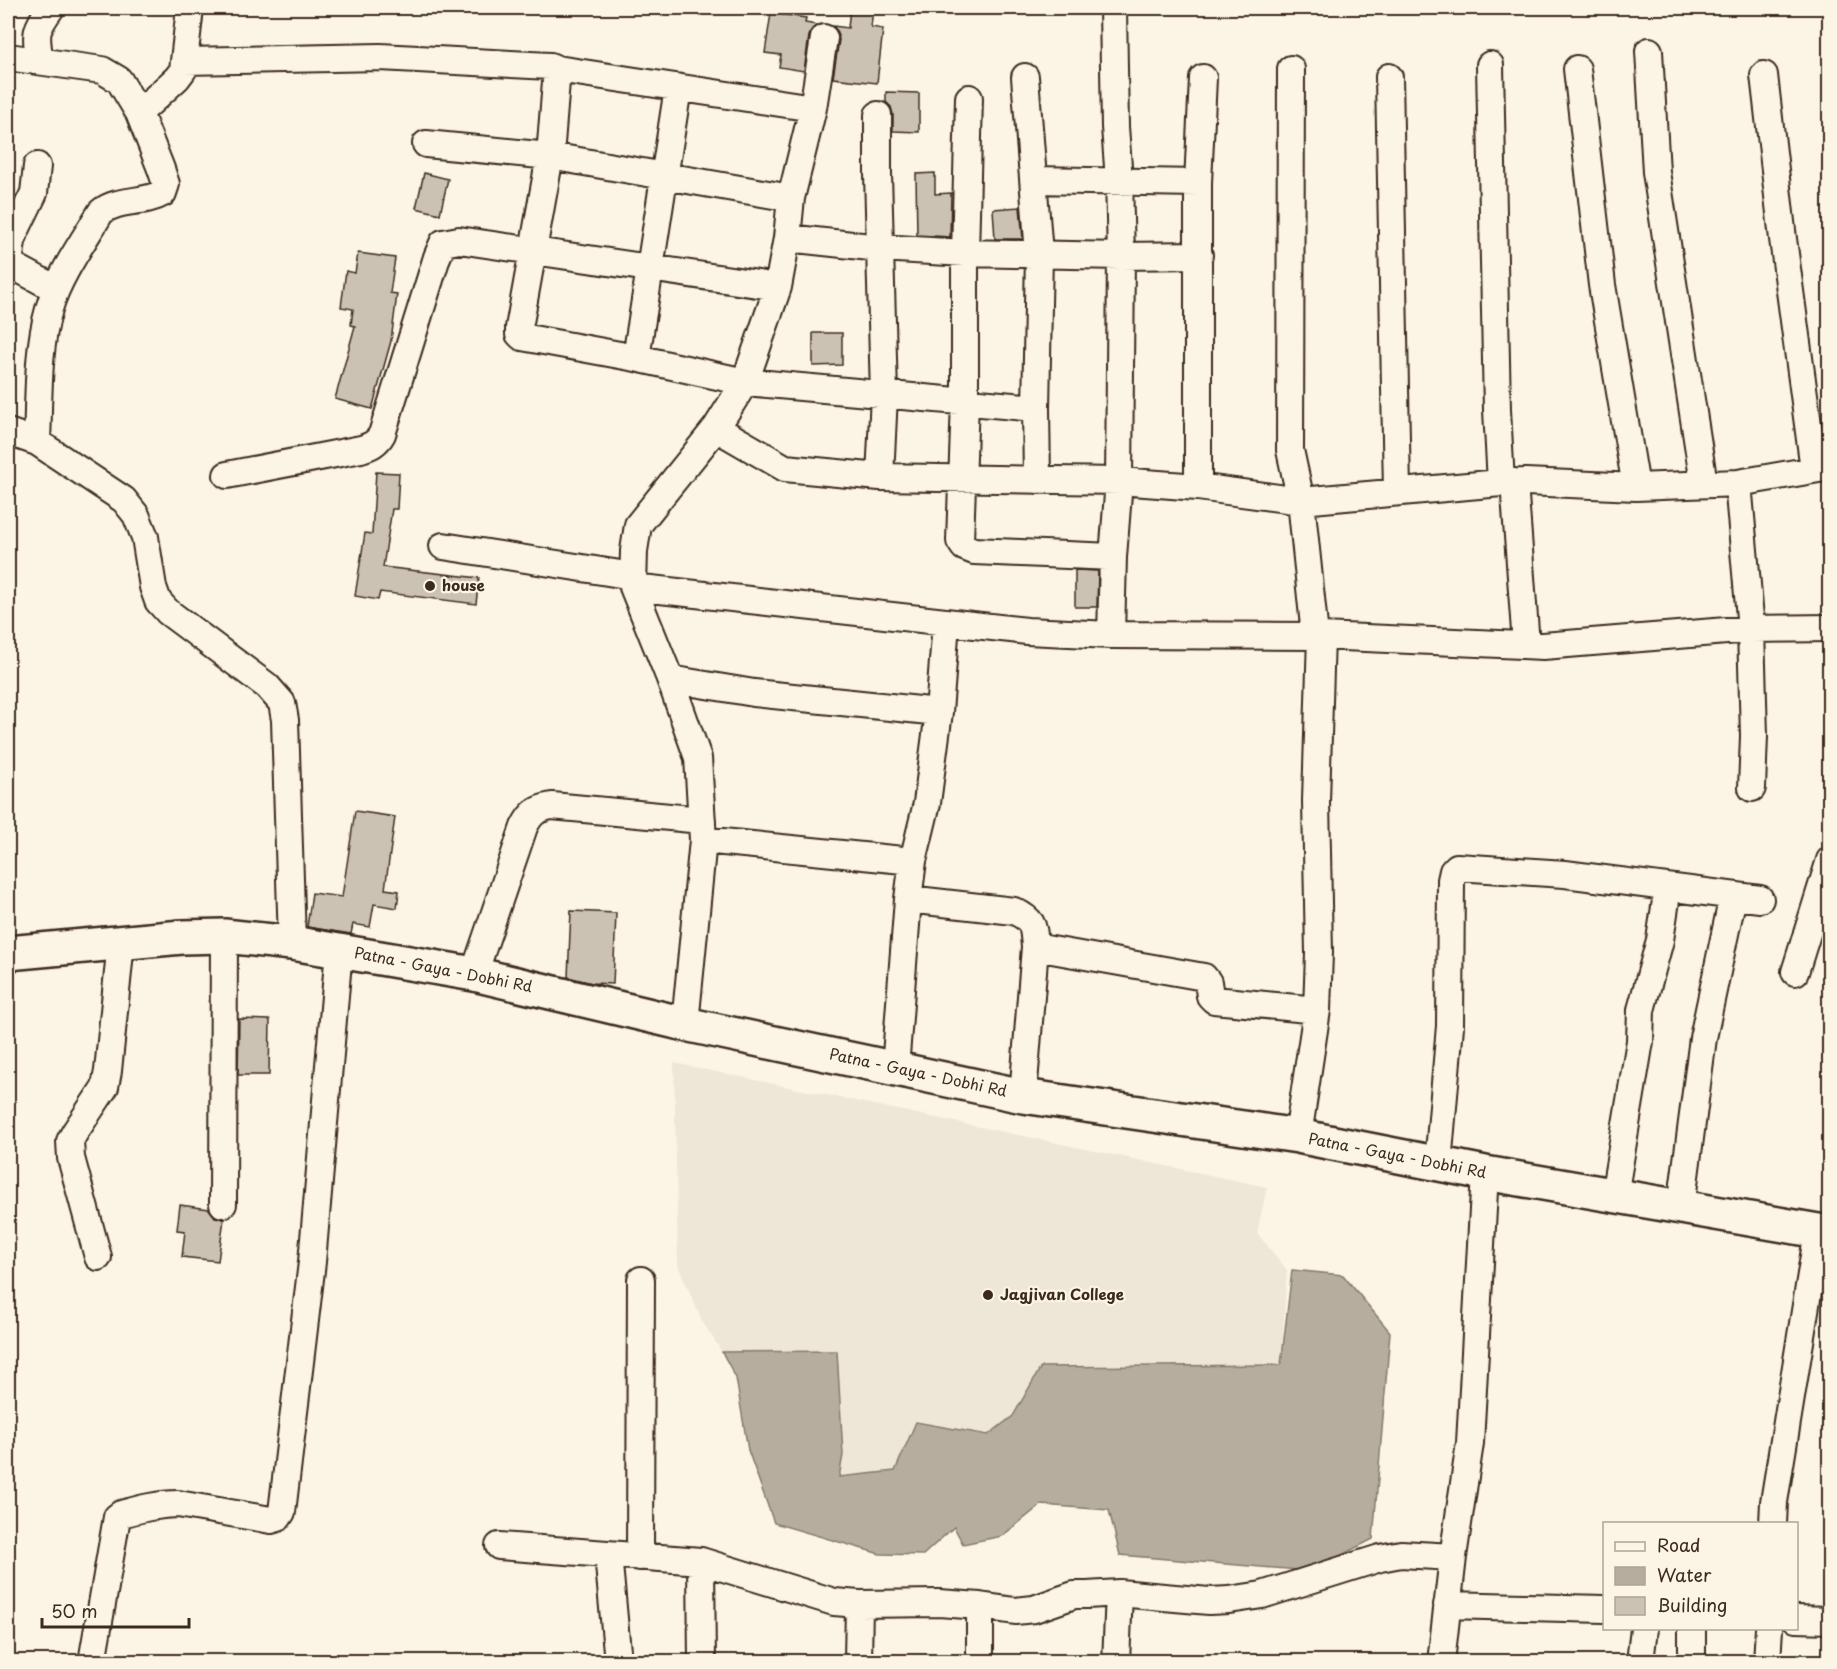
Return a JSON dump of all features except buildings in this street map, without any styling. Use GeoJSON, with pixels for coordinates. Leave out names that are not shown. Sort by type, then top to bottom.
{"type":"FeatureCollection","features":[{"type":"Feature","properties":{"kind":"main road","name":"Patna - Gaya - Dobhi Rd"},"geometry":{"type":"LineString","coordinates":[[8,953],[182,937],[224,936],[292,942],[474,974],[685,1024],[1023,1096],[1298,1136],[1485,1173],[1824,1232]]}},
{"type":"Feature","properties":{"kind":"street"},"geometry":{"type":"LineString","coordinates":[[40,61],[36,43],[37,32],[51,8]]}},
{"type":"Feature","properties":{"kind":"street"},"geometry":{"type":"LineString","coordinates":[[139,113],[183,70],[190,8]]}},
{"type":"Feature","properties":{"kind":"street"},"geometry":{"type":"LineString","coordinates":[[1111,635],[1113,557],[1119,481],[1121,256],[1119,180],[1114,127],[1113,8]]}},
{"type":"Feature","properties":{"kind":"street"},"geometry":{"type":"LineString","coordinates":[[685,1024],[703,830],[698,758],[633,582],[634,551],[638,525],[716,428],[745,382],[778,287],[791,198],[813,108],[824,38]]}},
{"type":"Feature","properties":{"kind":"street"},"geometry":{"type":"LineString","coordinates":[[1649,51],[1656,172],[1704,484]]}},
{"type":"Feature","properties":{"kind":"street"},"geometry":{"type":"LineString","coordinates":[[8,57],[102,70],[119,80],[139,113],[166,184],[163,193],[155,197],[109,206],[101,212],[56,289],[48,310],[41,348],[37,442]]}},
{"type":"Feature","properties":{"kind":"street"},"geometry":{"type":"LineString","coordinates":[[184,61],[380,57],[550,66],[557,69],[813,108]]}},
{"type":"Feature","properties":{"kind":"street"},"geometry":{"type":"LineString","coordinates":[[1490,65],[1497,410],[1526,645]]}},
{"type":"Feature","properties":{"kind":"street"},"geometry":{"type":"LineString","coordinates":[[557,69],[550,156],[519,328],[519,334],[522,337],[636,358],[745,382],[1036,408]]}},
{"type":"Feature","properties":{"kind":"street"},"geometry":{"type":"LineString","coordinates":[[1291,69],[1290,450],[1301,501],[1318,636],[1316,801],[1319,953],[1317,1010],[1298,1136]]}},
{"type":"Feature","properties":{"kind":"street"},"geometry":{"type":"LineString","coordinates":[[1577,69],[1602,285],[1636,487]]}},
{"type":"Feature","properties":{"kind":"street"},"geometry":{"type":"LineString","coordinates":[[716,428],[785,468],[880,477],[1119,481],[1198,487],[1301,501],[1507,482],[1636,487],[1738,483],[1822,468],[1783,239],[1764,75]]}},
{"type":"Feature","properties":{"kind":"street"},"geometry":{"type":"LineString","coordinates":[[1025,77],[1039,254],[1037,480]]}},
{"type":"Feature","properties":{"kind":"street"},"geometry":{"type":"LineString","coordinates":[[1389,77],[1398,491]]}},
{"type":"Feature","properties":{"kind":"street"},"geometry":{"type":"LineString","coordinates":[[1198,487],[1198,183],[1203,78]]}},
{"type":"Feature","properties":{"kind":"street"},"geometry":{"type":"LineString","coordinates":[[636,358],[678,88]]}},
{"type":"Feature","properties":{"kind":"street"},"geometry":{"type":"LineString","coordinates":[[969,98],[965,253],[965,401],[960,541],[964,548],[974,551],[1113,557]]}},
{"type":"Feature","properties":{"kind":"street"},"geometry":{"type":"LineString","coordinates":[[878,115],[884,395],[880,477]]}},
{"type":"Feature","properties":{"kind":"street"},"geometry":{"type":"LineString","coordinates":[[426,144],[550,156],[791,198]]}},
{"type":"Feature","properties":{"kind":"street"},"geometry":{"type":"LineString","coordinates":[[37,166],[34,193],[16,230],[8,263],[56,289]]}},
{"type":"Feature","properties":{"kind":"street"},"geometry":{"type":"LineString","coordinates":[[1034,180],[1198,183]]}},
{"type":"Feature","properties":{"kind":"street"},"geometry":{"type":"LineString","coordinates":[[786,238],[880,248],[965,253],[1199,255]]}},
{"type":"Feature","properties":{"kind":"street"},"geometry":{"type":"LineString","coordinates":[[227,475],[371,446],[378,442],[443,243],[459,240],[778,287]]}},
{"type":"Feature","properties":{"kind":"street"},"geometry":{"type":"LineString","coordinates":[[8,432],[37,442],[124,500],[136,515],[145,537],[153,587],[158,601],[168,612],[267,686],[282,703],[285,720],[292,942]]}},
{"type":"Feature","properties":{"kind":"street"},"geometry":{"type":"LineString","coordinates":[[1738,483],[1751,628],[1754,736],[1752,788]]}},
{"type":"Feature","properties":{"kind":"street"},"geometry":{"type":"LineString","coordinates":[[443,546],[633,582],[945,623],[1027,631],[1111,635],[1318,636],[1543,646],[1751,628],[1830,628]]}},
{"type":"Feature","properties":{"kind":"street"},"geometry":{"type":"LineString","coordinates":[[895,1069],[912,861],[927,803],[939,712],[945,623]]}},
{"type":"Feature","properties":{"kind":"street"},"geometry":{"type":"LineString","coordinates":[[670,679],[754,693],[939,712]]}},
{"type":"Feature","properties":{"kind":"street"},"geometry":{"type":"LineString","coordinates":[[474,974],[524,827],[530,814],[539,808],[552,806],[912,861]]}},
{"type":"Feature","properties":{"kind":"street"},"geometry":{"type":"LineString","coordinates":[[1795,972],[1830,860]]}},
{"type":"Feature","properties":{"kind":"street"},"geometry":{"type":"LineString","coordinates":[[1438,1164],[1450,1026],[1451,880],[1453,871],[1457,867],[1565,874],[1760,899]]}},
{"type":"Feature","properties":{"kind":"street"},"geometry":{"type":"LineString","coordinates":[[1614,1196],[1640,1041],[1641,1010],[1660,940],[1668,887]]}},
{"type":"Feature","properties":{"kind":"street"},"geometry":{"type":"LineString","coordinates":[[1681,1207],[1703,1038],[1733,896]]}},
{"type":"Feature","properties":{"kind":"street"},"geometry":{"type":"LineString","coordinates":[[908,899],[1014,911],[1027,917],[1033,924],[1035,947],[1023,1096]]}},
{"type":"Feature","properties":{"kind":"street"},"geometry":{"type":"LineString","coordinates":[[223,1204],[224,936]]}},
{"type":"Feature","properties":{"kind":"street"},"geometry":{"type":"LineString","coordinates":[[98,1257],[71,1158],[70,1142],[105,1087],[112,1048],[121,942]]}},
{"type":"Feature","properties":{"kind":"street"},"geometry":{"type":"LineString","coordinates":[[1035,947],[1204,977],[1208,982],[1210,996],[1214,1000],[1317,1010]]}},
{"type":"Feature","properties":{"kind":"street"},"geometry":{"type":"LineString","coordinates":[[92,1662],[117,1517],[153,1505],[166,1504],[178,1504],[271,1520],[278,1518],[282,1512],[312,1262],[339,950]]}},
{"type":"Feature","properties":{"kind":"street"},"geometry":{"type":"LineString","coordinates":[[1441,1662],[1453,1557],[1470,1443],[1485,1173]]}},
{"type":"Feature","properties":{"kind":"street"},"geometry":{"type":"LineString","coordinates":[[1773,1522],[1774,1502],[1824,1232]]}},
{"type":"Feature","properties":{"kind":"street"},"geometry":{"type":"LineString","coordinates":[[640,1557],[641,1280]]}},
{"type":"Feature","properties":{"kind":"street"},"geometry":{"type":"LineString","coordinates":[[499,1546],[701,1561],[822,1599],[859,1604],[939,1603],[1015,1611],[1074,1595],[1119,1593],[1209,1601],[1229,1600],[1262,1595],[1380,1558],[1401,1554],[1453,1557]]}},
{"type":"Feature","properties":{"kind":"street"},"geometry":{"type":"LineString","coordinates":[[608,1554],[617,1651],[616,1662]]}},
{"type":"Feature","properties":{"kind":"street"},"geometry":{"type":"LineString","coordinates":[[701,1561],[702,1662]]}},
{"type":"Feature","properties":{"kind":"street"},"geometry":{"type":"LineString","coordinates":[[1116,1662],[1119,1593]]}},
{"type":"Feature","properties":{"kind":"street"},"geometry":{"type":"LineString","coordinates":[[858,1662],[859,1604]]}},
{"type":"Feature","properties":{"kind":"street"},"geometry":{"type":"LineString","coordinates":[[1447,1605],[1603,1609]]}},
{"type":"Feature","properties":{"kind":"street"},"geometry":{"type":"LineString","coordinates":[[980,1606],[980,1662]]}},
{"type":"Feature","properties":{"kind":"street"},"geometry":{"type":"LineString","coordinates":[[1798,1619],[1830,1620]]}},
{"type":"Feature","properties":{"kind":"street"},"geometry":{"type":"LineString","coordinates":[[1640,1662],[1644,1630]]}},
{"type":"Feature","properties":{"kind":"street"},"geometry":{"type":"LineString","coordinates":[[1692,1630],[1692,1662]]}},
{"type":"Feature","properties":{"kind":"street"},"geometry":{"type":"LineString","coordinates":[[1767,1662],[1769,1630]]}},
{"type":"Feature","properties":{"kind":"shaded area","name":"Jagjivan College"},"geometry":{"type":"Polygon","coordinates":[[[674,1063],[1267,1187],[1257,1233],[1287,1270],[1281,1365],[1042,1367],[1013,1416],[988,1435],[916,1422],[895,1471],[839,1478],[843,1455],[837,1351],[722,1352],[702,1321],[678,1265],[674,1063]]]}},
{"type":"Feature","properties":{"kind":"water"},"geometry":{"type":"Polygon","coordinates":[[[1292,1270],[1343,1275],[1390,1332],[1373,1539],[1310,1571],[1120,1555],[1109,1510],[1041,1505],[1002,1536],[963,1544],[954,1527],[923,1555],[880,1554],[774,1523],[748,1450],[736,1378],[722,1352],[837,1351],[843,1455],[839,1477],[895,1471],[916,1422],[988,1435],[1013,1416],[1041,1367],[1281,1365],[1292,1270]]]}},
{"type":"Feature","properties":{"kind":"place","name":"house"},"geometry":{"type":"Point","coordinates":[430,586]}},
{"type":"Feature","properties":{"kind":"place","name":"Jagjivan College"},"geometry":{"type":"Point","coordinates":[988,1295]}}]}
